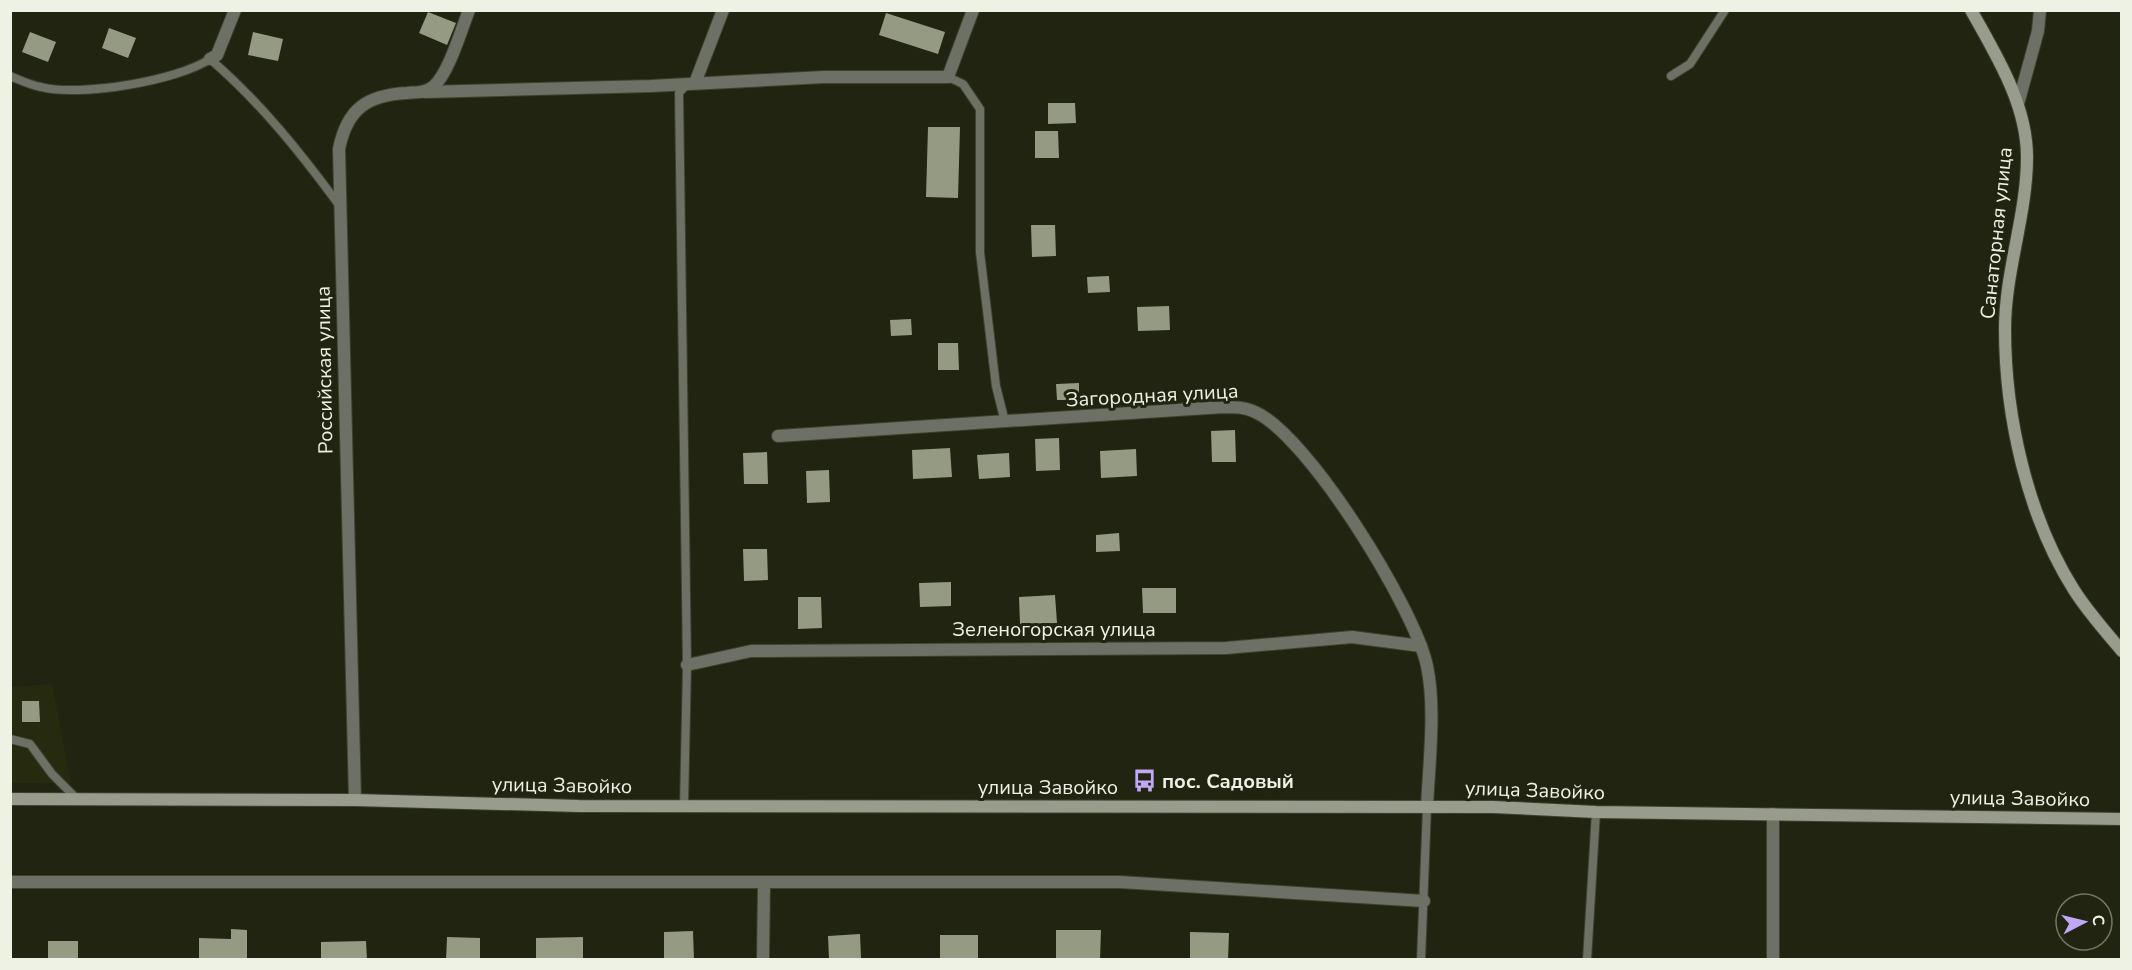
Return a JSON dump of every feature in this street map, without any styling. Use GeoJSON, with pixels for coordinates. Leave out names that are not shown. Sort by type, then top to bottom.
{"type":"FeatureCollection","features":[{"type":"Feature","properties":{"kind":"main road"},"geometry":{"type":"LineString","coordinates":[[1971,10],[1998,58],[2018,104]]}},
{"type":"Feature","properties":{"kind":"main road","name":"Санаторная улица"},"geometry":{"type":"LineString","coordinates":[[2018,104],[2027,158],[2006,302],[2005,330],[2007,367],[2016,430],[2034,500],[2059,563],[2090,613],[2121,651]]}},
{"type":"Feature","properties":{"kind":"main road","name":"улица Завойко"},"geometry":{"type":"LineString","coordinates":[[10,799],[355,800],[579,806],[1427,807],[1596,812],[2121,819]]}},
{"type":"Feature","properties":{"kind":"street"},"geometry":{"type":"LineString","coordinates":[[210,59],[217,55],[235,10]]}},
{"type":"Feature","properties":{"kind":"street"},"geometry":{"type":"LineString","coordinates":[[423,92],[434,86],[442,76],[469,10]]}},
{"type":"Feature","properties":{"kind":"street"},"geometry":{"type":"LineString","coordinates":[[692,83],[723,10]]}},
{"type":"Feature","properties":{"kind":"street"},"geometry":{"type":"LineString","coordinates":[[948,77],[973,10]]}},
{"type":"Feature","properties":{"kind":"street","name":"Санаторная улица"},"geometry":{"type":"LineString","coordinates":[[2018,104],[2038,31],[2040,10]]}},
{"type":"Feature","properties":{"kind":"street","name":"Российская улица"},"geometry":{"type":"LineString","coordinates":[[355,800],[339,206],[339,148],[345,126],[354,111],[375,98],[423,92],[824,77],[948,77]]}},
{"type":"Feature","properties":{"kind":"street","name":"Загородная улица"},"geometry":{"type":"LineString","coordinates":[[778,436],[1223,407],[1255,411],[1286,436],[1325,480],[1351,517],[1394,591],[1421,646],[1429,681],[1427,807]]}},
{"type":"Feature","properties":{"kind":"street","name":"Зеленогорская улица"},"geometry":{"type":"LineString","coordinates":[[687,665],[763,651],[1226,648],[1352,638],[1421,646]]}},
{"type":"Feature","properties":{"kind":"street"},"geometry":{"type":"LineString","coordinates":[[1773,814],[1773,960]]}},
{"type":"Feature","properties":{"kind":"street"},"geometry":{"type":"LineString","coordinates":[[10,882],[266,880],[764,884],[1120,882],[1424,901]]}},
{"type":"Feature","properties":{"kind":"street"},"geometry":{"type":"LineString","coordinates":[[763,960],[764,884]]}},
{"type":"Feature","properties":{"kind":"lane"},"geometry":{"type":"LineString","coordinates":[[1671,76],[1690,64],[1725,10]]}},
{"type":"Feature","properties":{"kind":"lane"},"geometry":{"type":"LineString","coordinates":[[10,76],[42,88],[98,89],[177,73],[200,66],[210,59],[258,104],[299,151],[339,206]]}},
{"type":"Feature","properties":{"kind":"lane"},"geometry":{"type":"LineString","coordinates":[[948,77],[963,84],[980,109],[980,252],[996,386],[1005,422]]}},
{"type":"Feature","properties":{"kind":"lane"},"geometry":{"type":"LineString","coordinates":[[684,806],[687,665],[679,93],[681,88],[692,83]]}},
{"type":"Feature","properties":{"kind":"lane"},"geometry":{"type":"LineString","coordinates":[[10,739],[30,744],[52,774],[76,799]]}},
{"type":"Feature","properties":{"kind":"lane"},"geometry":{"type":"LineString","coordinates":[[1421,960],[1427,807]]}},
{"type":"Feature","properties":{"kind":"lane"},"geometry":{"type":"LineString","coordinates":[[1587,960],[1596,812]]}},
{"type":"Feature","properties":{"kind":"shaded area"},"geometry":{"type":"Polygon","coordinates":[[[52,684],[71,783],[11,783],[11,687],[52,684]]]}},
{"type":"Feature","properties":{"kind":"building"},"geometry":{"type":"Polygon","coordinates":[[[428,12],[456,23],[447,45],[419,33],[428,12]]]}},
{"type":"Feature","properties":{"kind":"building"},"geometry":{"type":"Polygon","coordinates":[[[886,13],[945,32],[938,54],[879,35],[886,13]]]}},
{"type":"Feature","properties":{"kind":"building"},"geometry":{"type":"Polygon","coordinates":[[[109,28],[136,38],[128,58],[102,48],[109,28]]]}},
{"type":"Feature","properties":{"kind":"building"},"geometry":{"type":"Polygon","coordinates":[[[30,32],[56,42],[48,62],[22,52],[30,32]]]}},
{"type":"Feature","properties":{"kind":"building"},"geometry":{"type":"Polygon","coordinates":[[[253,32],[283,39],[278,61],[248,55],[253,32]]]}},
{"type":"Feature","properties":{"kind":"building"},"geometry":{"type":"Polygon","coordinates":[[[1048,103],[1075,103],[1076,123],[1048,124],[1048,103]]]}},
{"type":"Feature","properties":{"kind":"building"},"geometry":{"type":"Polygon","coordinates":[[[928,127],[960,127],[958,198],[926,197],[928,127]]]}},
{"type":"Feature","properties":{"kind":"building"},"geometry":{"type":"Polygon","coordinates":[[[1035,131],[1058,131],[1059,158],[1035,158],[1035,131]]]}},
{"type":"Feature","properties":{"kind":"building"},"geometry":{"type":"Polygon","coordinates":[[[1031,225],[1055,225],[1056,256],[1032,257],[1031,225]]]}},
{"type":"Feature","properties":{"kind":"building"},"geometry":{"type":"Polygon","coordinates":[[[1109,276],[1110,292],[1088,293],[1087,277],[1109,276]]]}},
{"type":"Feature","properties":{"kind":"building"},"geometry":{"type":"Polygon","coordinates":[[[1169,306],[1170,330],[1138,331],[1137,307],[1169,306]]]}},
{"type":"Feature","properties":{"kind":"building"},"geometry":{"type":"Polygon","coordinates":[[[911,319],[912,335],[891,336],[890,320],[911,319]]]}},
{"type":"Feature","properties":{"kind":"building"},"geometry":{"type":"Polygon","coordinates":[[[938,343],[958,343],[959,370],[938,370],[938,343]]]}},
{"type":"Feature","properties":{"kind":"building"},"geometry":{"type":"Polygon","coordinates":[[[1079,383],[1079,400],[1057,400],[1056,384],[1079,383]]]}},
{"type":"Feature","properties":{"kind":"building"},"geometry":{"type":"Polygon","coordinates":[[[1235,430],[1236,462],[1212,462],[1211,431],[1235,430]]]}},
{"type":"Feature","properties":{"kind":"building"},"geometry":{"type":"Polygon","coordinates":[[[1059,438],[1060,470],[1036,471],[1035,439],[1059,438]]]}},
{"type":"Feature","properties":{"kind":"building"},"geometry":{"type":"Polygon","coordinates":[[[950,448],[952,477],[913,479],[912,450],[950,448]]]}},
{"type":"Feature","properties":{"kind":"building"},"geometry":{"type":"Polygon","coordinates":[[[1136,449],[1137,476],[1101,478],[1100,451],[1136,449]]]}},
{"type":"Feature","properties":{"kind":"building"},"geometry":{"type":"Polygon","coordinates":[[[767,452],[768,484],[744,484],[743,453],[767,452]]]}},
{"type":"Feature","properties":{"kind":"building"},"geometry":{"type":"Polygon","coordinates":[[[1009,453],[1010,477],[979,479],[977,455],[1009,453]]]}},
{"type":"Feature","properties":{"kind":"building"},"geometry":{"type":"Polygon","coordinates":[[[829,470],[830,502],[807,503],[806,471],[829,470]]]}},
{"type":"Feature","properties":{"kind":"building"},"geometry":{"type":"Polygon","coordinates":[[[1119,533],[1120,551],[1096,552],[1096,535],[1119,533]]]}},
{"type":"Feature","properties":{"kind":"building"},"geometry":{"type":"Polygon","coordinates":[[[743,549],[767,549],[768,580],[744,581],[743,549]]]}},
{"type":"Feature","properties":{"kind":"building"},"geometry":{"type":"Polygon","coordinates":[[[951,582],[951,606],[920,607],[919,583],[951,582]]]}},
{"type":"Feature","properties":{"kind":"building"},"geometry":{"type":"Polygon","coordinates":[[[1142,588],[1176,588],[1176,613],[1143,613],[1142,588]]]}},
{"type":"Feature","properties":{"kind":"building"},"geometry":{"type":"Polygon","coordinates":[[[1055,595],[1057,623],[1020,624],[1019,597],[1055,595]]]}},
{"type":"Feature","properties":{"kind":"building"},"geometry":{"type":"Polygon","coordinates":[[[798,597],[821,597],[822,628],[798,629],[798,597]]]}},
{"type":"Feature","properties":{"kind":"building"},"geometry":{"type":"Polygon","coordinates":[[[22,701],[39,701],[40,722],[22,722],[22,701]]]}},
{"type":"Feature","properties":{"kind":"building"},"geometry":{"type":"Polygon","coordinates":[[[231,929],[247,930],[247,960],[199,960],[199,938],[231,939],[231,929]]]}},
{"type":"Feature","properties":{"kind":"building"},"geometry":{"type":"Polygon","coordinates":[[[1056,930],[1101,930],[1100,960],[1056,960],[1056,930]]]}},
{"type":"Feature","properties":{"kind":"building"},"geometry":{"type":"Polygon","coordinates":[[[693,931],[694,960],[664,960],[664,932],[693,931]]]}},
{"type":"Feature","properties":{"kind":"building"},"geometry":{"type":"Polygon","coordinates":[[[1190,932],[1229,933],[1228,960],[1190,960],[1190,932]]]}},
{"type":"Feature","properties":{"kind":"building"},"geometry":{"type":"Polygon","coordinates":[[[860,934],[861,958],[829,959],[828,936],[860,934]]]}},
{"type":"Feature","properties":{"kind":"building"},"geometry":{"type":"Polygon","coordinates":[[[940,935],[978,935],[978,960],[940,960],[940,935]]]}},
{"type":"Feature","properties":{"kind":"building"},"geometry":{"type":"Polygon","coordinates":[[[447,937],[480,938],[480,960],[446,960],[447,937]]]}},
{"type":"Feature","properties":{"kind":"building"},"geometry":{"type":"Polygon","coordinates":[[[583,937],[583,960],[536,960],[536,938],[583,937]]]}},
{"type":"Feature","properties":{"kind":"building"},"geometry":{"type":"Polygon","coordinates":[[[48,941],[78,941],[78,960],[48,960],[48,941]]]}},
{"type":"Feature","properties":{"kind":"building"},"geometry":{"type":"Polygon","coordinates":[[[366,941],[367,960],[321,960],[321,942],[366,941]]]}},
{"type":"Feature","properties":{"kind":"place","name":"пос. Садовый"},"geometry":{"type":"Point","coordinates":[1144,781]}}]}
